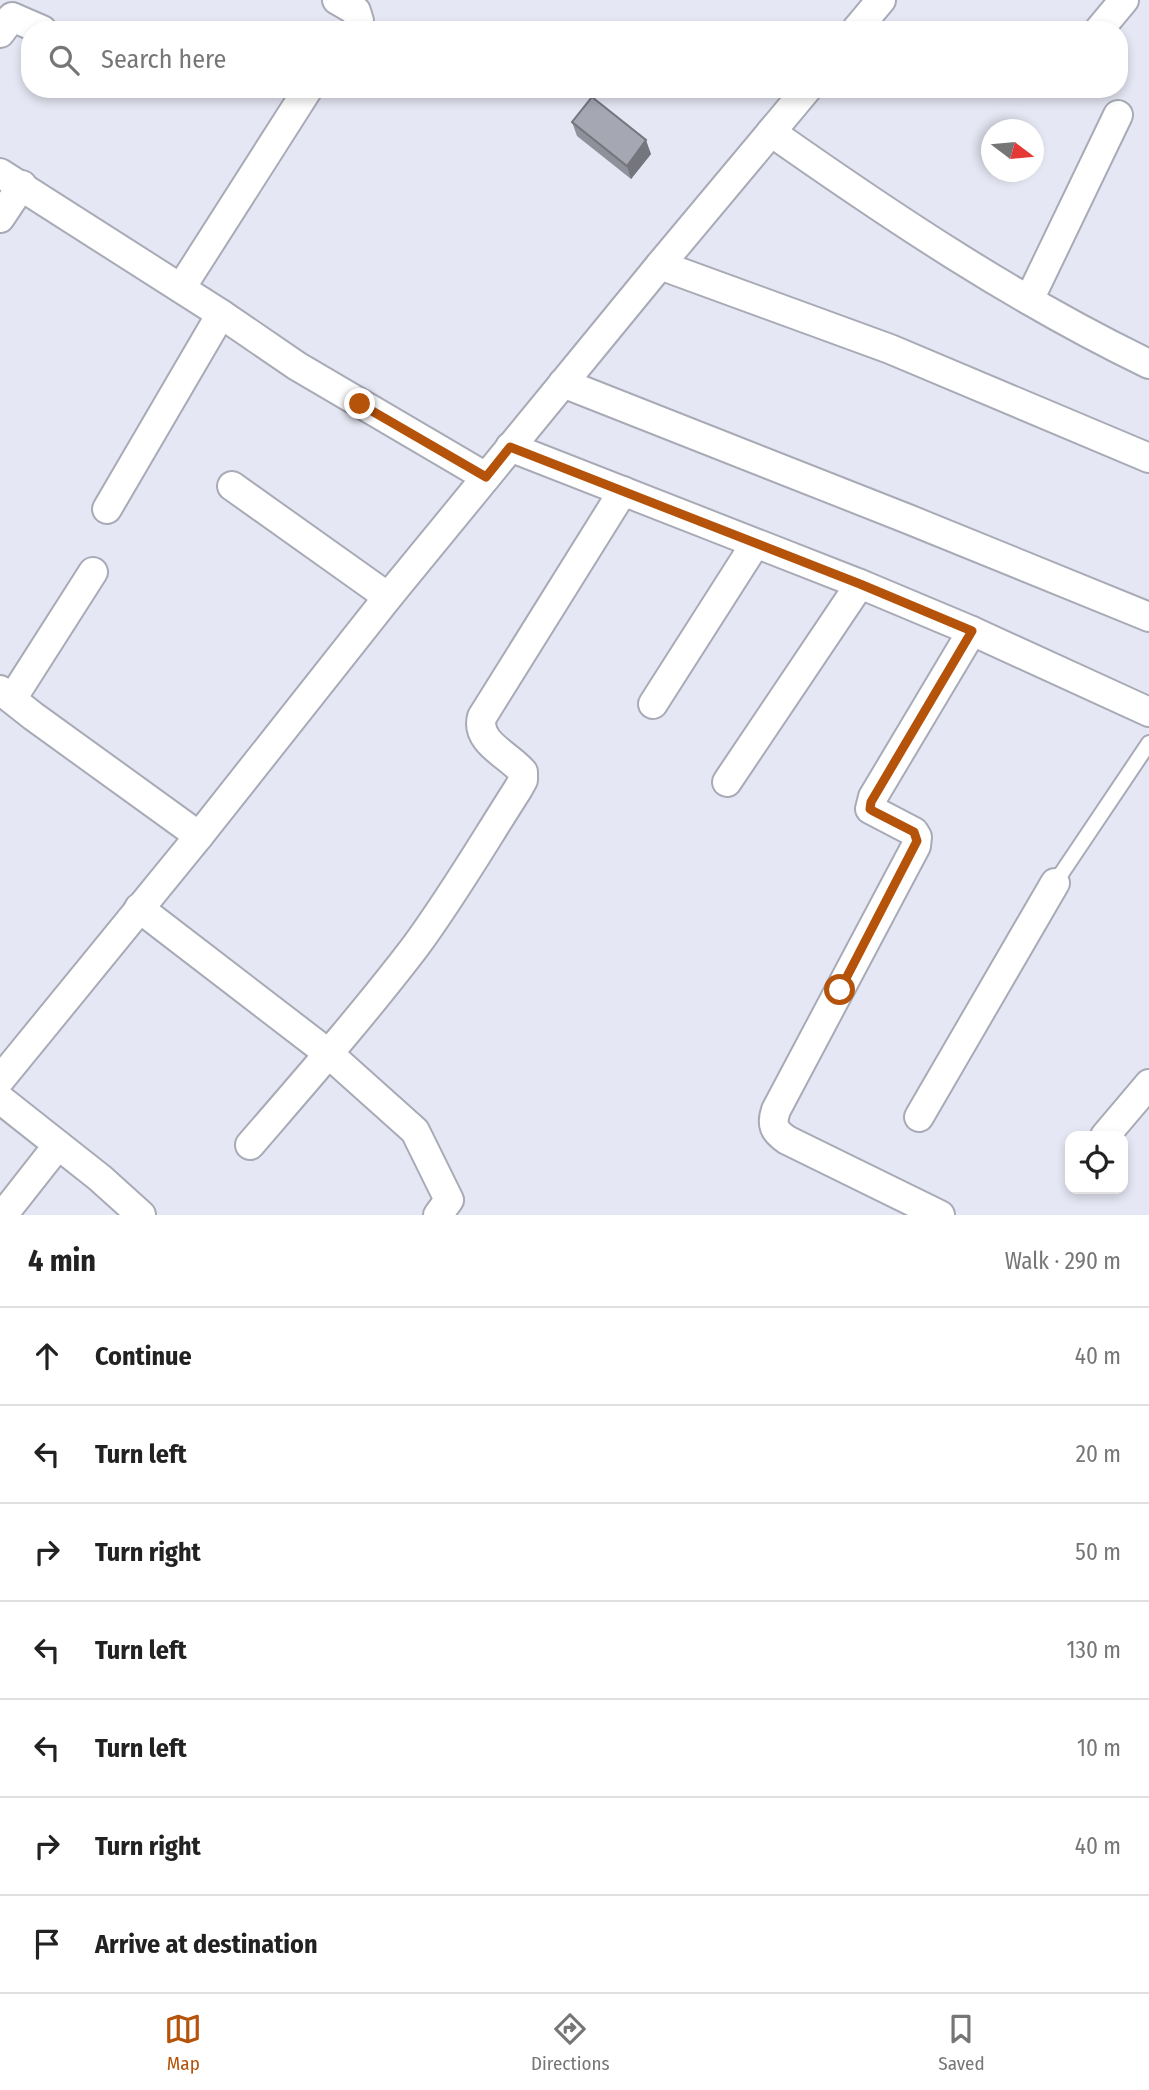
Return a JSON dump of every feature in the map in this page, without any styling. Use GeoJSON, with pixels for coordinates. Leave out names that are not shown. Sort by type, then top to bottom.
{"type":"FeatureCollection","features":[{"type":"Feature","properties":{"kind":"street"},"geometry":{"type":"LineString","coordinates":[[337,0],[356,11],[359,21]]}},
{"type":"Feature","properties":{"kind":"street"},"geometry":{"type":"LineString","coordinates":[[864,21],[881,0]]}},
{"type":"Feature","properties":{"kind":"street"},"geometry":{"type":"LineString","coordinates":[[1106,21],[1124,0]]}},
{"type":"Feature","properties":{"kind":"street"},"geometry":{"type":"LineString","coordinates":[[0,33],[12,18],[24,21]]}},
{"type":"Feature","properties":{"kind":"street"},"geometry":{"type":"LineString","coordinates":[[181,288],[302,98]]}},
{"type":"Feature","properties":{"kind":"street"},"geometry":{"type":"LineString","coordinates":[[0,1080],[510,447],[799,98]]}},
{"type":"Feature","properties":{"kind":"street"},"geometry":{"type":"LineString","coordinates":[[1029,300],[1118,115]]}},
{"type":"Feature","properties":{"kind":"street"},"geometry":{"type":"LineString","coordinates":[[771,132],[872,203],[1029,300],[1149,364]]}},
{"type":"Feature","properties":{"kind":"street"},"geometry":{"type":"LineString","coordinates":[[0,218],[11,179],[297,366],[486,477]]}},
{"type":"Feature","properties":{"kind":"street"},"geometry":{"type":"LineString","coordinates":[[660,265],[890,349],[1149,458]]}},
{"type":"Feature","properties":{"kind":"street"},"geometry":{"type":"LineString","coordinates":[[107,509],[221,314]]}},
{"type":"Feature","properties":{"kind":"street"},"geometry":{"type":"LineString","coordinates":[[563,383],[1149,617]]}},
{"type":"Feature","properties":{"kind":"street"},"geometry":{"type":"LineString","coordinates":[[510,447],[860,584],[972,631],[1149,712]]}},
{"type":"Feature","properties":{"kind":"street"},"geometry":{"type":"LineString","coordinates":[[232,486],[388,597]]}},
{"type":"Feature","properties":{"kind":"street"},"geometry":{"type":"LineString","coordinates":[[250,1145],[329,1054],[437,916],[521,784],[523,776],[519,768],[483,736],[482,717],[623,491]]}},
{"type":"Feature","properties":{"kind":"street"},"geometry":{"type":"LineString","coordinates":[[653,704],[755,544]]}},
{"type":"Feature","properties":{"kind":"street"},"geometry":{"type":"LineString","coordinates":[[93,572],[6,694],[84,754],[199,836]]}},
{"type":"Feature","properties":{"kind":"street"},"geometry":{"type":"LineString","coordinates":[[727,782],[860,584]]}},
{"type":"Feature","properties":{"kind":"street"},"geometry":{"type":"LineString","coordinates":[[940,1215],[787,1140],[772,1125],[776,1110],[917,841],[914,832],[873,811],[870,806],[873,797],[972,631]]}},
{"type":"Feature","properties":{"kind":"street"},"geometry":{"type":"LineString","coordinates":[[919,1117],[1055,883]]}},
{"type":"Feature","properties":{"kind":"street"},"geometry":{"type":"LineString","coordinates":[[139,908],[329,1054],[415,1131],[449,1200],[439,1215]]}},
{"type":"Feature","properties":{"kind":"street"},"geometry":{"type":"LineString","coordinates":[[1109,1131],[1149,1084]]}},
{"type":"Feature","properties":{"kind":"street"},"geometry":{"type":"LineString","coordinates":[[0,1099],[100,1178],[141,1215]]}},
{"type":"Feature","properties":{"kind":"street"},"geometry":{"type":"LineString","coordinates":[[3,1215],[58,1146]]}},
{"type":"Feature","properties":{"kind":"lane"},"geometry":{"type":"LineString","coordinates":[[1055,883],[1149,743]]}},
{"type":"Feature","properties":{"kind":"building"},"geometry":{"type":"Polygon","coordinates":[[[593,98],[646,140],[627,166],[572,122],[593,98]]]}},
{"type":"Feature","properties":{"kind":"route"},"geometry":{"type":"LineString","coordinates":[[360,404],[486,477],[510,447],[860,584],[972,631],[871,802],[870,809],[914,832],[917,841],[840,990]]}}]}
